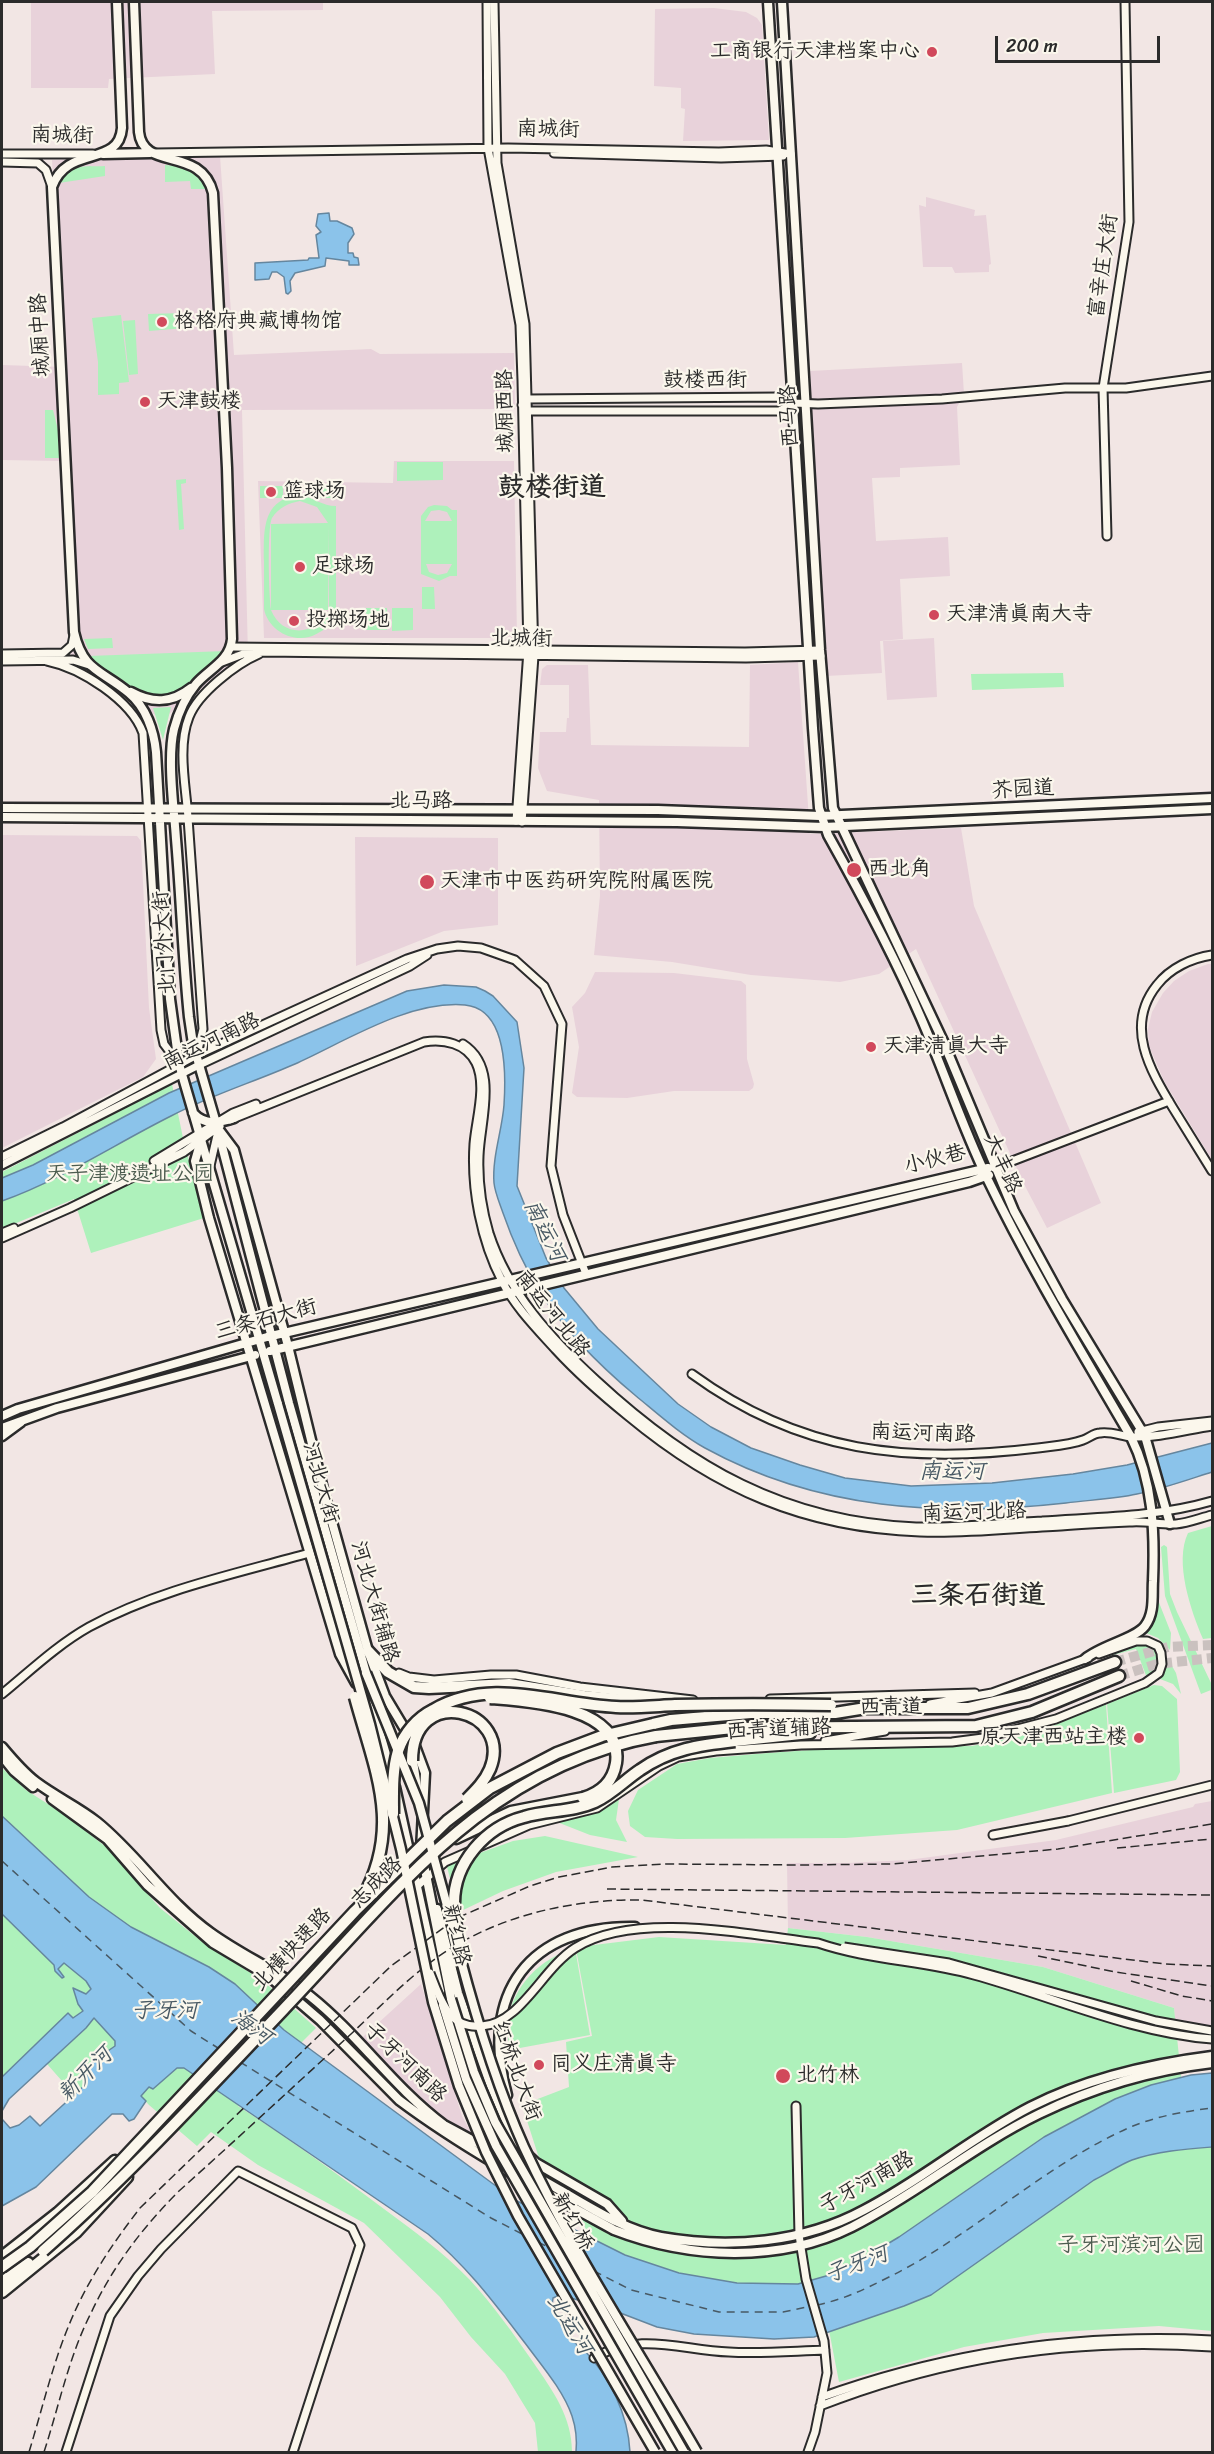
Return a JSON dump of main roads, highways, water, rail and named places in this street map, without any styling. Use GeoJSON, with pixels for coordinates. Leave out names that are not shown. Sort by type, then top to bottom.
{"type":"FeatureCollection","features":[{"type":"Feature","properties":{"kind":"highway"},"geometry":{"type":"LineString","coordinates":[[371,1654],[396,1678],[420,1687],[490,1683],[518,1684],[584,1696],[676,1706]]}},
{"type":"Feature","properties":{"kind":"highway","name":"西青道"},"geometry":{"type":"LineString","coordinates":[[653,1724],[722,1715],[834,1713],[866,1708],[968,1708],[1028,1694],[1115,1662]]}},
{"type":"Feature","properties":{"kind":"highway","name":"西青道"},"geometry":{"type":"LineString","coordinates":[[656,1736],[733,1728],[976,1726],[1032,1712],[1119,1676]]}},
{"type":"Feature","properties":{"kind":"highway"},"geometry":{"type":"LineString","coordinates":[[393,1814],[394,1770],[399,1749],[415,1723],[442,1704],[474,1694],[506,1692],[616,1707],[831,1705],[866,1708]]}},
{"type":"Feature","properties":{"kind":"highway"},"geometry":{"type":"LineString","coordinates":[[355,1697],[379,1786],[384,1827],[377,1867],[355,1911]]}},
{"type":"Feature","properties":{"kind":"highway"},"geometry":{"type":"LineString","coordinates":[[442,1704],[485,1698],[519,1701],[572,1711],[597,1722],[606,1730],[614,1742],[617,1757],[615,1768],[607,1784],[593,1795],[512,1812],[442,1845]]}},
{"type":"Feature","properties":{"kind":"highway"},"geometry":{"type":"LineString","coordinates":[[419,1803],[412,1761],[412,1744],[417,1732],[429,1719],[447,1711],[461,1712],[473,1717],[490,1736],[493,1750],[492,1763],[480,1785],[447,1821]]}},
{"type":"Feature","properties":{"kind":"highway","name":"北横快速路"},"geometry":{"type":"LineString","coordinates":[[2,2267],[37,2241],[92,2192],[355,1911],[447,1821],[490,1788],[557,1753],[602,1736],[653,1724]]}},
{"type":"Feature","properties":{"kind":"highway"},"geometry":{"type":"LineString","coordinates":[[462,1963],[454,1916],[455,1890],[464,1865],[483,1838],[515,1819],[568,1810],[596,1801],[666,1754],[693,1746],[862,1728]]}},
{"type":"Feature","properties":{"kind":"highway","name":"志成路"},"geometry":{"type":"LineString","coordinates":[[2,2282],[43,2251],[155,2144],[368,1919],[442,1845],[490,1805],[550,1770],[593,1752],[656,1736]]}},
{"type":"Feature","properties":{"kind":"highway"},"geometry":{"type":"LineString","coordinates":[[2,2257],[58,2213],[154,2124]]}},
{"type":"Feature","properties":{"kind":"highway"},"geometry":{"type":"LineString","coordinates":[[2,2292],[76,2232],[103,2205],[155,2144]]}},
{"type":"Feature","properties":{"kind":"main road"},"geometry":{"type":"LineString","coordinates":[[99,154],[115,146],[121,133],[117,2]]}},
{"type":"Feature","properties":{"kind":"main road"},"geometry":{"type":"LineString","coordinates":[[134,2],[140,138],[150,153]]}},
{"type":"Feature","properties":{"kind":"main road","name":"西马路"},"geometry":{"type":"LineString","coordinates":[[768,2],[820,816]]}},
{"type":"Feature","properties":{"kind":"main road","name":"西马路"},"geometry":{"type":"LineString","coordinates":[[782,2],[821,653],[831,794],[840,827]]}},
{"type":"Feature","properties":{"kind":"main road","name":"南城街"},"geometry":{"type":"LineString","coordinates":[[99,154],[150,153]]}},
{"type":"Feature","properties":{"kind":"main road","name":"城厢中路"},"geometry":{"type":"LineString","coordinates":[[99,154],[68,164],[55,176],[52,187],[74,632],[80,652],[89,665],[120,686],[144,698],[159,701],[177,697],[197,683],[222,662],[231,647],[226,468],[213,193],[208,180],[195,166],[150,153]]}},
{"type":"Feature","properties":{"kind":"main road","name":"城厢中路"},"geometry":{"type":"LineString","coordinates":[[174,809],[171,748],[173,731],[197,683]]}},
{"type":"Feature","properties":{"kind":"main road","name":"城厢中路"},"geometry":{"type":"LineString","coordinates":[[120,686],[138,703],[152,730],[156,752],[159,820]]}},
{"type":"Feature","properties":{"kind":"main road","name":"芥园道"},"geometry":{"type":"LineString","coordinates":[[836,816],[1212,798]]}},
{"type":"Feature","properties":{"kind":"main road","name":"北马路"},"geometry":{"type":"LineString","coordinates":[[2,808],[658,810],[836,816]]}},
{"type":"Feature","properties":{"kind":"main road","name":"北门外大街"},"geometry":{"type":"LineString","coordinates":[[174,809],[187,997],[193,1044],[200,1069]]}},
{"type":"Feature","properties":{"kind":"main road","name":"芥园道"},"geometry":{"type":"LineString","coordinates":[[840,827],[1212,809]]}},
{"type":"Feature","properties":{"kind":"main road","name":"大丰路"},"geometry":{"type":"LineString","coordinates":[[820,816],[920,1016],[982,1167],[1052,1304],[1131,1437],[1140,1457],[1149,1497],[1155,1550],[1152,1607],[1146,1625],[1131,1637],[1108,1644],[1085,1659]]}},
{"type":"Feature","properties":{"kind":"main road","name":"北马路"},"geometry":{"type":"LineString","coordinates":[[2,817],[159,820],[677,822],[840,827]]}},
{"type":"Feature","properties":{"kind":"main road","name":"北门外大街"},"geometry":{"type":"LineString","coordinates":[[159,820],[170,999],[178,1064],[193,1113]]}},
{"type":"Feature","properties":{"kind":"main road","name":"大丰路"},"geometry":{"type":"LineString","coordinates":[[840,827],[919,986],[944,1041],[994,1168],[1028,1239],[1143,1433],[1152,1455],[1170,1524]]}},
{"type":"Feature","properties":{"kind":"main road","name":"河北大街"},"geometry":{"type":"LineString","coordinates":[[200,1069],[219,1127],[264,1308],[259,1344],[370,1724],[393,1814],[433,2002],[447,2051],[486,2152],[518,2216],[655,2452]]}},
{"type":"Feature","properties":{"kind":"main road"},"geometry":{"type":"LineString","coordinates":[[193,1113],[203,1121],[219,1127],[233,1115]]}},
{"type":"Feature","properties":{"kind":"main road"},"geometry":{"type":"LineString","coordinates":[[193,1113],[259,1344]]}},
{"type":"Feature","properties":{"kind":"main road","name":"河北大街辅路"},"geometry":{"type":"LineString","coordinates":[[219,1127],[234,1150],[288,1348],[325,1497],[371,1654],[385,1695],[415,1746],[425,1773],[426,1792],[421,1832],[425,1878]]}},
{"type":"Feature","properties":{"kind":"main road"},"geometry":{"type":"LineString","coordinates":[[200,1137],[195,1161],[209,1218],[259,1344]]}},
{"type":"Feature","properties":{"kind":"main road","name":"小伙巷"},"geometry":{"type":"LineString","coordinates":[[525,1275],[982,1167],[994,1168]]}},
{"type":"Feature","properties":{"kind":"main road","name":"小伙巷"},"geometry":{"type":"LineString","coordinates":[[534,1287],[987,1177],[994,1168]]}},
{"type":"Feature","properties":{"kind":"main road","name":"三条石大街"},"geometry":{"type":"LineString","coordinates":[[2,1428],[27,1418],[239,1359],[283,1330],[297,1330],[525,1275]]}},
{"type":"Feature","properties":{"kind":"main road","name":"三条石大街"},"geometry":{"type":"LineString","coordinates":[[275,1350],[534,1287]]}},
{"type":"Feature","properties":{"kind":"main road"},"geometry":{"type":"LineString","coordinates":[[1052,1304],[1062,1299]]}},
{"type":"Feature","properties":{"kind":"main road"},"geometry":{"type":"LineString","coordinates":[[264,1308],[283,1330]]}},
{"type":"Feature","properties":{"kind":"main road"},"geometry":{"type":"LineString","coordinates":[[259,1344],[288,1348],[285,1388]]}},
{"type":"Feature","properties":{"kind":"main road","name":"河北大街"},"geometry":{"type":"LineString","coordinates":[[259,1344],[275,1350],[366,1673]]}},
{"type":"Feature","properties":{"kind":"main road","name":"河北大街辅路"},"geometry":{"type":"LineString","coordinates":[[259,1344],[256,1376],[340,1654],[368,1704],[387,1757],[400,1804],[417,1886]]}},
{"type":"Feature","properties":{"kind":"main road","name":"三条石大街"},"geometry":{"type":"LineString","coordinates":[[2,1411],[259,1344]]}},
{"type":"Feature","properties":{"kind":"main road","name":"三条石大街"},"geometry":{"type":"LineString","coordinates":[[2,1416],[18,1408]]}},
{"type":"Feature","properties":{"kind":"main road","name":"三条石大街"},"geometry":{"type":"LineString","coordinates":[[2,1436],[27,1418]]}},
{"type":"Feature","properties":{"kind":"main road"},"geometry":{"type":"LineString","coordinates":[[350,1672],[355,1697]]}},
{"type":"Feature","properties":{"kind":"main road","name":"红桥北大街"},"geometry":{"type":"LineString","coordinates":[[366,1673],[399,1749],[419,1803],[488,2050],[523,2145],[559,2215],[697,2452]]}},
{"type":"Feature","properties":{"kind":"main road","name":"子牙河南路"},"geometry":{"type":"LineString","coordinates":[[2,1747],[36,1782],[98,1823],[126,1849],[178,1905],[211,1933],[276,1970],[332,2014],[400,2089],[425,2111],[444,2125],[629,2227],[660,2237],[725,2242],[799,2235],[812,2237],[840,2232],[869,2218],[1001,2135],[1047,2111],[1094,2091],[1190,2066],[1212,2063]]}},
{"type":"Feature","properties":{"kind":"main road","name":"子牙河南路"},"geometry":{"type":"LineString","coordinates":[[2,1756],[14,1771],[32,1786],[107,1839],[147,1885],[213,1944],[270,1977],[320,2020],[399,2100],[451,2136],[614,2230],[677,2249],[704,2252],[758,2252],[801,2245],[870,2207],[1008,2120],[1058,2095],[1082,2085],[1142,2067],[1212,2056]]}},
{"type":"Feature","properties":{"kind":"main road"},"geometry":{"type":"LineString","coordinates":[[425,1878],[438,1911],[458,1993],[490,2086],[520,2148],[536,2163],[607,2204],[629,2227]]}},
{"type":"Feature","properties":{"kind":"main road","name":"新红路"},"geometry":{"type":"LineString","coordinates":[[425,1878],[451,2000]]}},
{"type":"Feature","properties":{"kind":"main road","name":"新红路"},"geometry":{"type":"LineString","coordinates":[[417,1886],[443,2005]]}},
{"type":"Feature","properties":{"kind":"main road"},"geometry":{"type":"LineString","coordinates":[[512,2117],[501,2077],[498,2051],[499,2024],[508,1995],[522,1971],[547,1947],[583,1932],[612,1928],[651,1928]]}},
{"type":"Feature","properties":{"kind":"main road","name":"新红桥"},"geometry":{"type":"LineString","coordinates":[[451,2000],[474,2072],[495,2122],[684,2452]]}},
{"type":"Feature","properties":{"kind":"main road","name":"新红桥"},"geometry":{"type":"LineString","coordinates":[[443,2005],[466,2079],[496,2146],[672,2452]]}},
{"type":"Feature","properties":{"kind":"water"},"geometry":{"type":"Polygon","coordinates":[[[329,213],[330,221],[337,221],[352,228],[354,234],[348,243],[348,253],[353,253],[354,257],[358,258],[359,265],[349,265],[349,261],[326,258],[325,266],[295,273],[290,281],[291,291],[288,294],[284,277],[277,272],[272,272],[269,279],[255,280],[255,263],[319,258],[316,235],[321,232],[316,226],[318,214],[329,213]]]}},
{"type":"Feature","properties":{"kind":"water"},"geometry":{"type":"Polygon","coordinates":[[[444,985],[476,987],[485,991],[493,996],[517,1022],[524,1068],[517,1186],[546,1258],[564,1288],[598,1329],[678,1404],[711,1427],[751,1448],[800,1465],[845,1478],[911,1486],[992,1483],[1073,1474],[1127,1465],[1212,1443],[1212,1472],[1156,1490],[1128,1496],[1019,1507],[927,1508],[881,1504],[792,1485],[748,1469],[705,1448],[653,1410],[596,1360],[560,1320],[529,1273],[511,1234],[494,1183],[494,1164],[504,1105],[505,1077],[501,1045],[489,1018],[479,1009],[465,1005],[444,1005],[422,1009],[377,1024],[295,1064],[186,1108],[67,1172],[2,1201],[2,1178],[33,1165],[169,1093],[407,991],[444,985]]]}},
{"type":"Feature","properties":{"kind":"water","name":"子牙河"},"geometry":{"type":"Polygon","coordinates":[[[2,1816],[89,1897],[131,1927],[209,1967],[235,1984],[284,2030],[515,2200],[625,2255],[679,2273],[737,2283],[798,2284],[833,2274],[899,2237],[1044,2137],[1115,2099],[1151,2085],[1191,2075],[1212,2073],[1212,2147],[1162,2152],[1127,2162],[1094,2180],[931,2295],[814,2337],[774,2339],[694,2334],[657,2327],[610,2309],[560,2295],[553,2298],[552,2306],[563,2322],[561,2325],[602,2372],[609,2384],[621,2410],[629,2438],[630,2452],[576,2452],[573,2421],[558,2388],[491,2300],[442,2246],[428,2234],[184,2068],[177,2068],[153,2089],[149,2087],[141,2096],[146,2101],[134,2119],[129,2121],[123,2114],[112,2114],[36,2187],[2,2206],[2,2119],[10,2128],[19,2125],[30,2116],[40,2126],[86,2084],[85,2067],[115,2046],[115,2041],[94,2018],[9,2099],[2,2111],[2,2077],[68,2013],[73,2018],[83,2011],[73,1988],[86,1994],[91,1989],[86,1981],[64,1963],[58,1969],[64,1977],[62,1978],[55,1971],[54,1965],[2,1914],[2,1816]]]}},
{"type":"Feature","properties":{"kind":"tunnel"},"geometry":{"type":"LineString","coordinates":[[1115,1662],[1168,1647],[1212,1645]]}},
{"type":"Feature","properties":{"kind":"tunnel"},"geometry":{"type":"LineString","coordinates":[[1119,1676],[1157,1664],[1212,1658]]}},
{"type":"Feature","properties":{"kind":"railway"},"geometry":{"type":"LineString","coordinates":[[29,2452],[57,2356],[76,2309],[100,2264],[140,2208],[391,1966],[457,1918],[530,1886],[559,1877],[612,1867],[666,1864],[892,1864],[1058,1849],[1212,1824]]}},
{"type":"Feature","properties":{"kind":"railway"},"geometry":{"type":"LineString","coordinates":[[1117,1848],[1212,1839]]}},
{"type":"Feature","properties":{"kind":"railway"},"geometry":{"type":"LineString","coordinates":[[607,1889],[1212,1895]]}},
{"type":"Feature","properties":{"kind":"railway"},"geometry":{"type":"LineString","coordinates":[[44,2452],[70,2364],[83,2329],[109,2279],[153,2219],[179,2191],[415,1974],[458,1944],[502,1923],[571,1905],[642,1900],[1165,1964],[1212,1966]]}},
{"type":"Feature","properties":{"kind":"railway"},"geometry":{"type":"LineString","coordinates":[[1038,1956],[1115,1972],[1212,1986]]}},
{"type":"Feature","properties":{"kind":"railway"},"geometry":{"type":"LineString","coordinates":[[1131,1981],[1182,1996],[1212,2001]]}},
{"type":"Feature","properties":{"kind":"place","name":"工商银行天津档案中心"},"geometry":{"type":"Point","coordinates":[932,52]}},
{"type":"Feature","properties":{"kind":"place","name":"格格府典藏博物馆"},"geometry":{"type":"Point","coordinates":[162,322]}},
{"type":"Feature","properties":{"kind":"place","name":"天津鼓楼"},"geometry":{"type":"Point","coordinates":[145,402]}},
{"type":"Feature","properties":{"kind":"place","name":"篮球场"},"geometry":{"type":"Point","coordinates":[271,492]}},
{"type":"Feature","properties":{"kind":"place","name":"足球场"},"geometry":{"type":"Point","coordinates":[300,567]}},
{"type":"Feature","properties":{"kind":"place","name":"天津清真南大寺"},"geometry":{"type":"Point","coordinates":[934,615]}},
{"type":"Feature","properties":{"kind":"place","name":"投掷场地"},"geometry":{"type":"Point","coordinates":[294,621]}},
{"type":"Feature","properties":{"kind":"place","name":"西北角"},"geometry":{"type":"Point","coordinates":[854,870]}},
{"type":"Feature","properties":{"kind":"place","name":"天津市中医药研究院附属医院"},"geometry":{"type":"Point","coordinates":[427,882]}},
{"type":"Feature","properties":{"kind":"place","name":"天津清真大寺"},"geometry":{"type":"Point","coordinates":[871,1047]}},
{"type":"Feature","properties":{"kind":"place","name":"原天津西站主楼"},"geometry":{"type":"Point","coordinates":[1139,1738]}},
{"type":"Feature","properties":{"kind":"place","name":"同义庄清真寺"},"geometry":{"type":"Point","coordinates":[539,2065]}},
{"type":"Feature","properties":{"kind":"place","name":"北竹林"},"geometry":{"type":"Point","coordinates":[783,2076]}},
{"type":"Feature","properties":{"kind":"district","name":"鼓楼街道"},"geometry":{"type":"Point","coordinates":[552,488]}},
{"type":"Feature","properties":{"kind":"district","name":"三条石街道"},"geometry":{"type":"Point","coordinates":[978,1596]}},
{"type":"Feature","properties":{"kind":"park label","name":"天子津渡遗址公园"},"geometry":{"type":"Point","coordinates":[130,1175]}},
{"type":"Feature","properties":{"kind":"park label","name":"子牙河滨河公园"},"geometry":{"type":"Point","coordinates":[1131,2246]}},
{"type":"Feature","properties":{"kind":"water label","name":"南运河"},"geometry":{"type":"Point","coordinates":[544,1231]}},
{"type":"Feature","properties":{"kind":"water label","name":"南运河"},"geometry":{"type":"Point","coordinates":[952,1472]}},
{"type":"Feature","properties":{"kind":"water label","name":"海河"},"geometry":{"type":"Point","coordinates":[251,2028]}},
{"type":"Feature","properties":{"kind":"water label","name":"新开河"},"geometry":{"type":"Point","coordinates":[86,2075]}},
{"type":"Feature","properties":{"kind":"water label","name":"北运河"},"geometry":{"type":"Point","coordinates":[569,2325]}}]}
